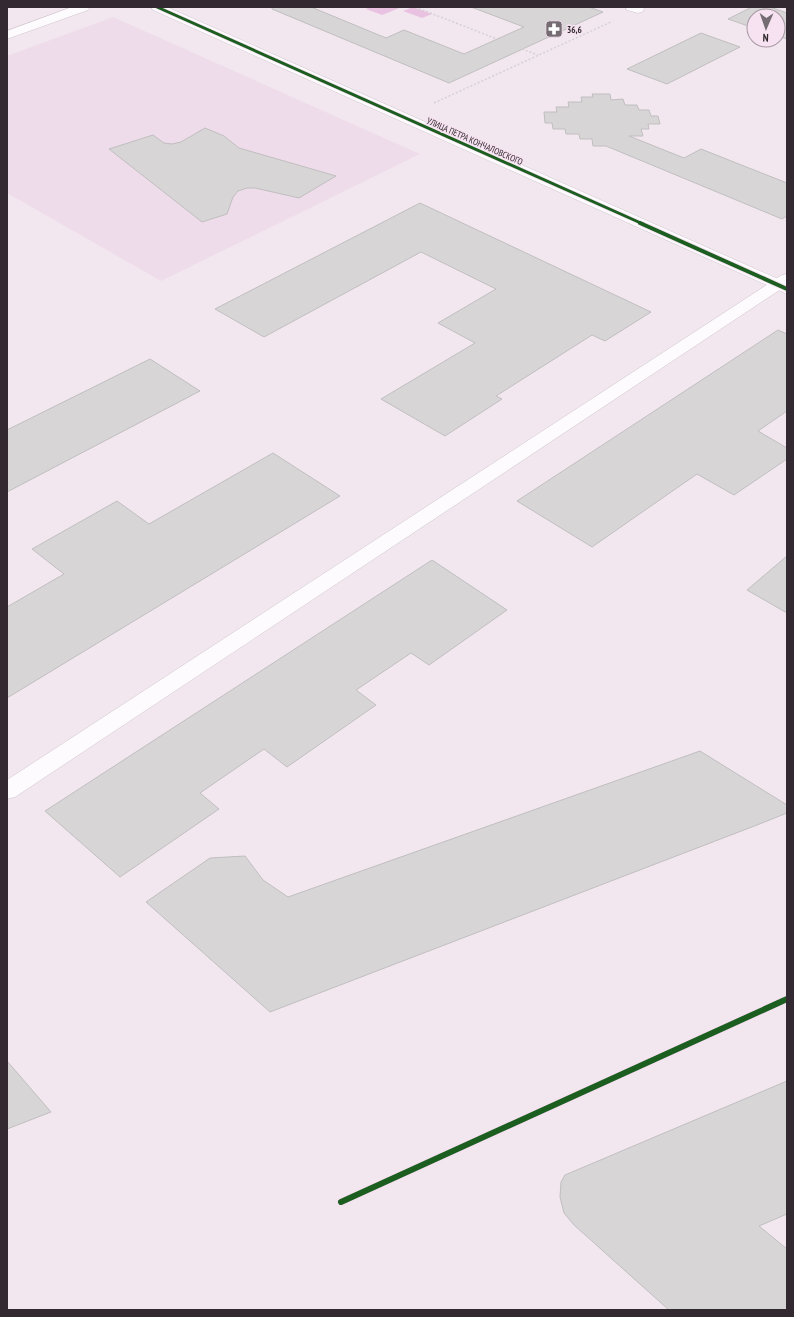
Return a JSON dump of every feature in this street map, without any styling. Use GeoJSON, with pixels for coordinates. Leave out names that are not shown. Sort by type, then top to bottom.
{"type":"FeatureCollection","features":[{"type":"Feature","properties":{"kind":"street"},"geometry":{"type":"LineString","coordinates":[[7,35],[84,7]]}},
{"type":"Feature","properties":{"kind":"street","name":"УЛИЦА ПЕТРА КОНЧАЛОВСКОГО"},"geometry":{"type":"LineString","coordinates":[[157,7],[402,117],[784,284]]}},
{"type":"Feature","properties":{"kind":"lane"},"geometry":{"type":"LineString","coordinates":[[7,791],[784,284]]}},
{"type":"Feature","properties":{"kind":"path"},"geometry":{"type":"LineString","coordinates":[[415,7],[497,39]]}},
{"type":"Feature","properties":{"kind":"path"},"geometry":{"type":"LineString","coordinates":[[402,117],[538,55],[634,8]]}},
{"type":"Feature","properties":{"kind":"path"},"geometry":{"type":"LineString","coordinates":[[522,49],[538,55]]}},
{"type":"Feature","properties":{"kind":"shaded area"},"geometry":{"type":"Polygon","coordinates":[[[370,7],[402,7],[382,15],[366,9],[370,7]]]}},
{"type":"Feature","properties":{"kind":"shaded area"},"geometry":{"type":"Polygon","coordinates":[[[413,7],[432,14],[422,18],[403,11],[413,7]]]}},
{"type":"Feature","properties":{"kind":"shaded area"},"geometry":{"type":"Polygon","coordinates":[[[113,17],[420,154],[161,281],[7,193],[7,56],[113,17]]]}},
{"type":"Feature","properties":{"kind":"building"},"geometry":{"type":"Polygon","coordinates":[[[272,7],[311,7],[386,38],[404,30],[464,54],[524,27],[471,7],[589,7],[603,12],[449,83],[272,9],[272,7]]]}},
{"type":"Feature","properties":{"kind":"building"},"geometry":{"type":"Polygon","coordinates":[[[770,7],[773,8],[750,8],[770,7]]]}},
{"type":"Feature","properties":{"kind":"building"},"geometry":{"type":"Polygon","coordinates":[[[746,10],[746,25],[728,19],[746,10]]]}},
{"type":"Feature","properties":{"kind":"building"},"geometry":{"type":"Polygon","coordinates":[[[786,13],[787,13],[786,39],[786,13]]]}},
{"type":"Feature","properties":{"kind":"building"},"geometry":{"type":"Polygon","coordinates":[[[701,33],[740,47],[667,84],[627,69],[701,33]]]}},
{"type":"Feature","properties":{"kind":"building"},"geometry":{"type":"Polygon","coordinates":[[[592,94],[610,94],[611,100],[623,99],[625,105],[637,105],[639,110],[649,110],[651,116],[658,116],[660,124],[648,124],[649,129],[641,129],[643,136],[629,136],[684,158],[701,149],[787,183],[787,216],[782,219],[606,146],[593,146],[592,139],[580,139],[579,134],[566,134],[565,129],[553,129],[552,123],[545,123],[544,112],[557,112],[556,107],[569,107],[568,102],[582,102],[581,97],[593,97],[592,94]]]}},
{"type":"Feature","properties":{"kind":"building"},"geometry":{"type":"Polygon","coordinates":[[[205,128],[224,136],[239,148],[336,176],[299,198],[255,188],[247,188],[238,191],[233,197],[227,214],[202,222],[109,149],[153,135],[164,143],[172,144],[181,142],[205,128]]]}},
{"type":"Feature","properties":{"kind":"building"},"geometry":{"type":"Polygon","coordinates":[[[420,203],[651,312],[605,341],[592,335],[496,396],[502,399],[445,436],[381,399],[475,343],[438,323],[496,289],[421,252],[264,337],[215,309],[420,203]]]}},
{"type":"Feature","properties":{"kind":"building"},"geometry":{"type":"Polygon","coordinates":[[[778,330],[787,334],[787,411],[758,431],[787,448],[787,459],[734,495],[697,474],[592,547],[517,501],[778,330]]]}},
{"type":"Feature","properties":{"kind":"building"},"geometry":{"type":"Polygon","coordinates":[[[150,359],[200,391],[7,492],[7,430],[150,359]]]}},
{"type":"Feature","properties":{"kind":"building"},"geometry":{"type":"Polygon","coordinates":[[[273,453],[340,496],[7,698],[7,607],[64,574],[32,549],[117,501],[149,524],[273,453]]]}},
{"type":"Feature","properties":{"kind":"building"},"geometry":{"type":"Polygon","coordinates":[[[787,556],[787,613],[747,590],[787,556]]]}},
{"type":"Feature","properties":{"kind":"building"},"geometry":{"type":"Polygon","coordinates":[[[432,560],[507,610],[429,665],[411,653],[356,690],[376,705],[287,767],[264,749],[200,793],[219,809],[120,877],[45,811],[432,560]]]}},
{"type":"Feature","properties":{"kind":"building"},"geometry":{"type":"Polygon","coordinates":[[[700,751],[787,805],[787,813],[270,1012],[146,902],[210,858],[245,856],[263,880],[288,897],[700,751]]]}},
{"type":"Feature","properties":{"kind":"building"},"geometry":{"type":"Polygon","coordinates":[[[7,1061],[51,1112],[7,1129],[7,1061]]]}},
{"type":"Feature","properties":{"kind":"building"},"geometry":{"type":"Polygon","coordinates":[[[787,1081],[787,1214],[759,1226],[787,1249],[787,1310],[669,1310],[574,1225],[564,1213],[560,1197],[561,1182],[565,1175],[787,1081]]]}},
{"type":"Feature","properties":{"kind":"cycle path"},"geometry":{"type":"LineString","coordinates":[[157,7],[787,289]]}},
{"type":"Feature","properties":{"kind":"cycle path"},"geometry":{"type":"LineString","coordinates":[[341,1202],[787,999]]}},
{"type":"Feature","properties":{"kind":"place","name":"36,6"},"geometry":{"type":"Point","coordinates":[554,29]}}]}
